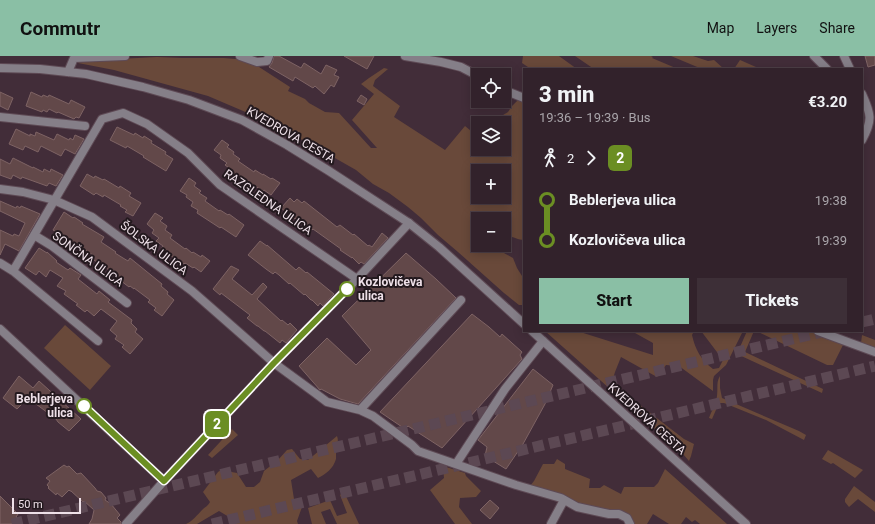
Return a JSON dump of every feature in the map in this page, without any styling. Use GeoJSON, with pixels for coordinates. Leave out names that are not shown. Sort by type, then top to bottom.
{"type":"FeatureCollection","features":[{"type":"Feature","properties":{"kind":"street"},"geometry":{"type":"LineString","coordinates":[[68,72],[74,58],[125,56]]}},
{"type":"Feature","properties":{"kind":"street"},"geometry":{"type":"LineString","coordinates":[[240,56],[258,62],[267,61],[269,56]]}},
{"type":"Feature","properties":{"kind":"street"},"geometry":{"type":"LineString","coordinates":[[405,56],[441,62],[461,67],[471,72]]}},
{"type":"Feature","properties":{"kind":"street"},"geometry":{"type":"LineString","coordinates":[[814,56],[827,68]]}},
{"type":"Feature","properties":{"kind":"street"},"geometry":{"type":"LineString","coordinates":[[844,56],[850,68]]}},
{"type":"Feature","properties":{"kind":"street","name":"KVEDROVA CESTA"},"geometry":{"type":"LineString","coordinates":[[0,68],[40,69],[86,74],[189,100],[242,120],[287,145],[409,223],[439,247],[523,323]]}},
{"type":"Feature","properties":{"kind":"street"},"geometry":{"type":"LineString","coordinates":[[511,93],[523,98]]}},
{"type":"Feature","properties":{"kind":"street"},"geometry":{"type":"LineString","coordinates":[[863,96],[868,106],[870,119],[867,131],[863,138]]}},
{"type":"Feature","properties":{"kind":"street","name":"RAZGLEDNA ULICA"},"geometry":{"type":"LineString","coordinates":[[13,271],[102,119],[122,113],[147,124],[188,153],[220,185],[357,279]]}},
{"type":"Feature","properties":{"kind":"street"},"geometry":{"type":"LineString","coordinates":[[0,117],[85,126]]}},
{"type":"Feature","properties":{"kind":"street","name":"ŠOLSKA ULICA"},"geometry":{"type":"LineString","coordinates":[[0,189],[23,192],[54,200],[92,216],[192,291],[274,363],[327,402],[360,410],[373,416],[418,451],[564,500],[577,506],[609,514],[619,514],[626,518],[630,524]]}},
{"type":"Feature","properties":{"kind":"street"},"geometry":{"type":"LineString","coordinates":[[126,524],[274,363],[357,279],[409,223]]}},
{"type":"Feature","properties":{"kind":"street","name":"SONČNA ULICA"},"geometry":{"type":"LineString","coordinates":[[34,235],[52,246],[127,303]]}},
{"type":"Feature","properties":{"kind":"street"},"geometry":{"type":"LineString","coordinates":[[0,263],[13,271],[98,341]]}},
{"type":"Feature","properties":{"kind":"street"},"geometry":{"type":"LineString","coordinates":[[360,410],[462,300]]}},
{"type":"Feature","properties":{"kind":"street"},"geometry":{"type":"LineString","coordinates":[[0,329],[164,481]]}},
{"type":"Feature","properties":{"kind":"street","name":"KVEDROVA CESTA"},"geometry":{"type":"LineString","coordinates":[[533,332],[746,524]]}},
{"type":"Feature","properties":{"kind":"street"},"geometry":{"type":"LineString","coordinates":[[821,332],[875,352]]}},
{"type":"Feature","properties":{"kind":"street"},"geometry":{"type":"LineString","coordinates":[[456,464],[505,389],[543,341]]}},
{"type":"Feature","properties":{"kind":"street"},"geometry":{"type":"LineString","coordinates":[[551,524],[564,500]]}},
{"type":"Feature","properties":{"kind":"shaded area"},"geometry":{"type":"Polygon","coordinates":[[[523,56],[559,56],[576,68],[530,68],[522,63],[523,56]]]}},
{"type":"Feature","properties":{"kind":"shaded area"},"geometry":{"type":"Polygon","coordinates":[[[575,56],[651,56],[653,57],[652,58],[676,68],[593,68],[575,56]]]}},
{"type":"Feature","properties":{"kind":"shaded area"},"geometry":{"type":"Polygon","coordinates":[[[671,56],[693,56],[708,61],[714,60],[723,68],[700,68],[671,56]]]}},
{"type":"Feature","properties":{"kind":"shaded area"},"geometry":{"type":"Polygon","coordinates":[[[157,57],[224,58],[248,60],[290,87],[288,91],[305,99],[325,112],[339,113],[371,148],[377,148],[352,120],[374,94],[361,84],[384,68],[388,69],[375,80],[373,86],[400,106],[394,117],[445,150],[465,126],[471,131],[471,156],[511,156],[511,116],[501,116],[508,112],[519,99],[523,101],[523,240],[511,237],[511,212],[471,212],[471,252],[502,252],[513,258],[523,280],[523,305],[519,305],[504,293],[408,207],[389,193],[373,184],[356,170],[271,123],[208,96],[114,70],[78,63],[79,61],[157,57]]]}},
{"type":"Feature","properties":{"kind":"shaded area"},"geometry":{"type":"Polygon","coordinates":[[[740,60],[756,68],[735,68],[740,60]]]}},
{"type":"Feature","properties":{"kind":"shaded area"},"geometry":{"type":"Polygon","coordinates":[[[65,325],[111,366],[90,390],[44,348],[65,325]]]}},
{"type":"Feature","properties":{"kind":"shaded area"},"geometry":{"type":"Polygon","coordinates":[[[546,332],[580,332],[653,355],[653,343],[632,332],[694,332],[692,335],[697,350],[705,362],[713,369],[719,368],[723,360],[702,332],[742,332],[726,365],[714,376],[713,391],[679,366],[666,365],[657,377],[621,357],[612,382],[614,387],[684,439],[694,444],[689,461],[546,332]]]}},
{"type":"Feature","properties":{"kind":"shaded area"},"geometry":{"type":"Polygon","coordinates":[[[747,332],[754,332],[745,352],[823,389],[822,393],[737,354],[747,332]]]}},
{"type":"Feature","properties":{"kind":"shaded area"},"geometry":{"type":"Polygon","coordinates":[[[758,332],[815,332],[844,343],[833,365],[827,365],[758,332]]]}},
{"type":"Feature","properties":{"kind":"shaded area"},"geometry":{"type":"Polygon","coordinates":[[[862,335],[875,340],[875,349],[861,343],[862,335]]]}},
{"type":"Feature","properties":{"kind":"shaded area"},"geometry":{"type":"Polygon","coordinates":[[[720,376],[722,398],[799,431],[806,435],[804,440],[766,420],[724,403],[719,403],[712,419],[709,418],[715,404],[720,376]]]}},
{"type":"Feature","properties":{"kind":"shaded area"},"geometry":{"type":"Polygon","coordinates":[[[232,429],[238,435],[212,458],[208,455],[232,429]]]}},
{"type":"Feature","properties":{"kind":"shaded area"},"geometry":{"type":"Polygon","coordinates":[[[337,436],[338,441],[336,459],[329,471],[318,478],[311,469],[291,480],[294,499],[302,507],[297,521],[298,524],[234,524],[234,520],[219,511],[197,524],[186,524],[193,520],[210,502],[203,492],[221,470],[237,473],[246,487],[254,487],[260,482],[264,471],[278,460],[287,450],[292,449],[300,459],[308,460],[337,436]]]}},
{"type":"Feature","properties":{"kind":"shaded area"},"geometry":{"type":"Polygon","coordinates":[[[828,450],[863,470],[855,478],[833,463],[831,464],[822,459],[828,450]]]}},
{"type":"Feature","properties":{"kind":"shaded area"},"geometry":{"type":"Polygon","coordinates":[[[557,459],[565,464],[565,469],[590,479],[589,488],[600,488],[604,485],[621,494],[624,487],[654,487],[658,483],[665,469],[727,524],[700,524],[695,520],[692,522],[686,517],[681,524],[669,524],[653,514],[647,524],[633,524],[631,521],[588,508],[530,486],[543,464],[554,464],[557,459]]]}},
{"type":"Feature","properties":{"kind":"shaded area"},"geometry":{"type":"Polygon","coordinates":[[[443,466],[465,473],[466,476],[481,491],[476,497],[460,498],[459,507],[472,524],[455,524],[430,490],[444,478],[443,466]]]}},
{"type":"Feature","properties":{"kind":"shaded area"},"geometry":{"type":"Polygon","coordinates":[[[854,486],[875,502],[875,512],[858,499],[849,507],[845,502],[845,499],[854,486]]]}},
{"type":"Feature","properties":{"kind":"shaded area"},"geometry":{"type":"Polygon","coordinates":[[[344,492],[359,524],[337,524],[330,509],[321,512],[326,524],[312,524],[308,508],[330,500],[337,516],[347,513],[340,495],[344,492]]]}},
{"type":"Feature","properties":{"kind":"building"},"geometry":{"type":"Polygon","coordinates":[[[274,56],[279,56],[301,68],[304,63],[321,74],[326,65],[337,70],[334,75],[339,77],[334,87],[331,85],[324,94],[315,86],[313,88],[295,77],[293,81],[269,67],[274,56]]]}},
{"type":"Feature","properties":{"kind":"building"},"geometry":{"type":"Polygon","coordinates":[[[344,56],[374,56],[367,69],[344,56]]]}},
{"type":"Feature","properties":{"kind":"building"},"geometry":{"type":"Polygon","coordinates":[[[865,56],[875,56],[875,65],[868,67],[865,56]]]}},
{"type":"Feature","properties":{"kind":"building"},"geometry":{"type":"Polygon","coordinates":[[[0,92],[13,98],[8,110],[0,106],[0,92]]]}},
{"type":"Feature","properties":{"kind":"building"},"geometry":{"type":"Polygon","coordinates":[[[31,92],[42,97],[43,95],[48,97],[49,95],[69,104],[71,100],[85,107],[79,118],[76,117],[74,119],[49,109],[47,112],[43,110],[42,112],[26,106],[31,92]]]}},
{"type":"Feature","properties":{"kind":"building"},"geometry":{"type":"Polygon","coordinates":[[[361,95],[367,99],[364,105],[357,101],[361,95]]]}},
{"type":"Feature","properties":{"kind":"building"},"geometry":{"type":"Polygon","coordinates":[[[117,127],[134,135],[135,133],[143,138],[144,136],[152,141],[151,143],[166,152],[165,154],[173,159],[166,171],[127,146],[126,148],[110,140],[117,127]]]}},
{"type":"Feature","properties":{"kind":"building"},"geometry":{"type":"Polygon","coordinates":[[[16,129],[30,136],[30,134],[35,136],[36,132],[54,140],[57,134],[69,140],[70,138],[73,140],[75,135],[84,139],[75,154],[65,149],[61,156],[41,146],[38,152],[25,146],[23,150],[9,144],[16,129]]]}},
{"type":"Feature","properties":{"kind":"building"},"geometry":{"type":"Polygon","coordinates":[[[222,140],[229,145],[227,147],[234,152],[233,154],[240,159],[238,161],[254,172],[255,170],[280,183],[271,195],[264,190],[263,191],[255,186],[254,187],[247,182],[246,183],[239,177],[238,178],[230,173],[232,170],[225,165],[227,163],[220,158],[221,155],[214,150],[222,140]]]}},
{"type":"Feature","properties":{"kind":"building"},"geometry":{"type":"Polygon","coordinates":[[[13,158],[43,172],[44,169],[50,172],[51,169],[63,175],[56,186],[49,183],[47,186],[22,177],[21,179],[13,175],[11,179],[0,175],[0,159],[10,164],[13,158]]]}},
{"type":"Feature","properties":{"kind":"building"},"geometry":{"type":"Polygon","coordinates":[[[87,174],[94,178],[95,176],[103,180],[104,179],[131,193],[129,196],[141,203],[133,216],[125,212],[127,210],[120,206],[121,205],[104,195],[103,197],[96,193],[94,195],[80,186],[87,174]]]}},
{"type":"Feature","properties":{"kind":"building"},"geometry":{"type":"Polygon","coordinates":[[[189,178],[196,183],[194,186],[201,191],[199,193],[207,198],[205,201],[219,211],[220,210],[228,215],[229,214],[244,225],[236,237],[197,213],[198,210],[191,206],[193,202],[186,197],[187,195],[180,191],[189,178]]]}},
{"type":"Feature","properties":{"kind":"building"},"geometry":{"type":"Polygon","coordinates":[[[290,198],[294,202],[297,199],[302,203],[304,201],[337,227],[340,225],[368,246],[369,245],[372,247],[382,233],[388,238],[364,264],[361,262],[359,264],[352,257],[340,250],[341,249],[281,208],[290,198]]]}},
{"type":"Feature","properties":{"kind":"building"},"geometry":{"type":"Polygon","coordinates":[[[0,201],[16,208],[17,206],[20,208],[21,206],[40,214],[19,251],[5,244],[0,255],[0,230],[13,236],[14,234],[19,236],[25,223],[0,211],[0,201]]]}},
{"type":"Feature","properties":{"kind":"building"},"geometry":{"type":"Polygon","coordinates":[[[64,212],[104,237],[101,242],[128,261],[130,258],[162,284],[161,286],[168,292],[167,294],[174,300],[162,316],[154,310],[156,308],[148,302],[150,300],[134,288],[129,287],[108,271],[109,270],[91,258],[93,255],[53,230],[64,212]]]}},
{"type":"Feature","properties":{"kind":"building"},"geometry":{"type":"Polygon","coordinates":[[[155,213],[163,218],[160,221],[167,226],[165,230],[172,235],[170,238],[185,249],[186,248],[192,253],[193,252],[201,257],[202,255],[210,261],[201,272],[161,250],[163,246],[156,241],[159,238],[152,233],[154,230],[147,224],[155,213]]]}},
{"type":"Feature","properties":{"kind":"building"},"geometry":{"type":"Polygon","coordinates":[[[260,241],[267,245],[296,270],[299,267],[306,273],[307,272],[334,294],[323,306],[320,303],[318,306],[305,294],[304,295],[290,283],[289,284],[275,272],[273,274],[266,269],[248,255],[260,241]]]}},
{"type":"Feature","properties":{"kind":"building"},"geometry":{"type":"Polygon","coordinates":[[[39,248],[47,252],[57,261],[56,262],[68,270],[70,268],[81,275],[78,279],[97,294],[99,291],[110,300],[108,302],[132,320],[131,323],[137,329],[135,332],[143,339],[130,354],[122,347],[124,345],[115,339],[117,336],[110,330],[117,321],[101,309],[94,316],[87,310],[85,312],[76,305],[78,304],[64,294],[66,291],[57,286],[63,278],[50,270],[46,277],[39,271],[36,275],[25,268],[39,248]]]}},
{"type":"Feature","properties":{"kind":"building"},"geometry":{"type":"Polygon","coordinates":[[[406,253],[456,298],[358,404],[340,399],[321,389],[320,390],[299,366],[327,338],[356,365],[371,350],[342,316],[406,253]]]}},
{"type":"Feature","properties":{"kind":"building"},"geometry":{"type":"Polygon","coordinates":[[[231,266],[239,270],[232,279],[252,295],[263,283],[267,287],[257,299],[281,321],[282,320],[288,325],[290,323],[297,330],[286,343],[282,340],[280,343],[257,326],[247,318],[250,315],[221,293],[220,295],[213,289],[231,266]]]}},
{"type":"Feature","properties":{"kind":"building"},"geometry":{"type":"Polygon","coordinates":[[[472,314],[500,337],[502,334],[522,352],[520,355],[522,359],[442,448],[408,426],[405,429],[380,412],[472,314]]]}},
{"type":"Feature","properties":{"kind":"building"},"geometry":{"type":"Polygon","coordinates":[[[533,369],[553,385],[545,404],[523,444],[506,469],[485,456],[487,447],[478,440],[533,369]]]}},
{"type":"Feature","properties":{"kind":"building"},"geometry":{"type":"Polygon","coordinates":[[[19,376],[33,388],[39,381],[81,419],[69,431],[28,398],[17,409],[3,398],[19,376]]]}},
{"type":"Feature","properties":{"kind":"building"},"geometry":{"type":"Polygon","coordinates":[[[64,465],[67,467],[69,466],[77,474],[81,473],[97,491],[101,492],[106,498],[105,500],[111,504],[120,515],[117,518],[121,524],[89,524],[94,510],[84,501],[83,502],[69,490],[62,497],[57,493],[56,495],[48,488],[49,487],[47,485],[50,481],[46,478],[64,465]]]}},
{"type":"Feature","properties":{"kind":"building"},"geometry":{"type":"Polygon","coordinates":[[[0,496],[18,514],[16,517],[22,524],[0,524],[0,496]]]}},
{"type":"Feature","properties":{"kind":"building"},"geometry":{"type":"Polygon","coordinates":[[[490,500],[499,508],[490,519],[480,510],[490,500]]]}},
{"type":"Feature","properties":{"kind":"tunnel"},"geometry":{"type":"LineString","coordinates":[[863,322],[875,319]]}},
{"type":"Feature","properties":{"kind":"tunnel"},"geometry":{"type":"LineString","coordinates":[[12,524],[822,332]]}},
{"type":"Feature","properties":{"kind":"tunnel"},"geometry":{"type":"LineString","coordinates":[[212,524],[875,366]]}},
{"type":"Feature","properties":{"kind":"bus line","name":"2"},"geometry":{"type":"LineString","coordinates":[[84,406],[164,481],[274,363],[347,289]]}},
{"type":"Feature","properties":{"kind":"place","name":"Kozlovičeva ulica"},"geometry":{"type":"Point","coordinates":[347,289]}},
{"type":"Feature","properties":{"kind":"place","name":"Beblerjeva ulica"},"geometry":{"type":"Point","coordinates":[84,406]}}]}
